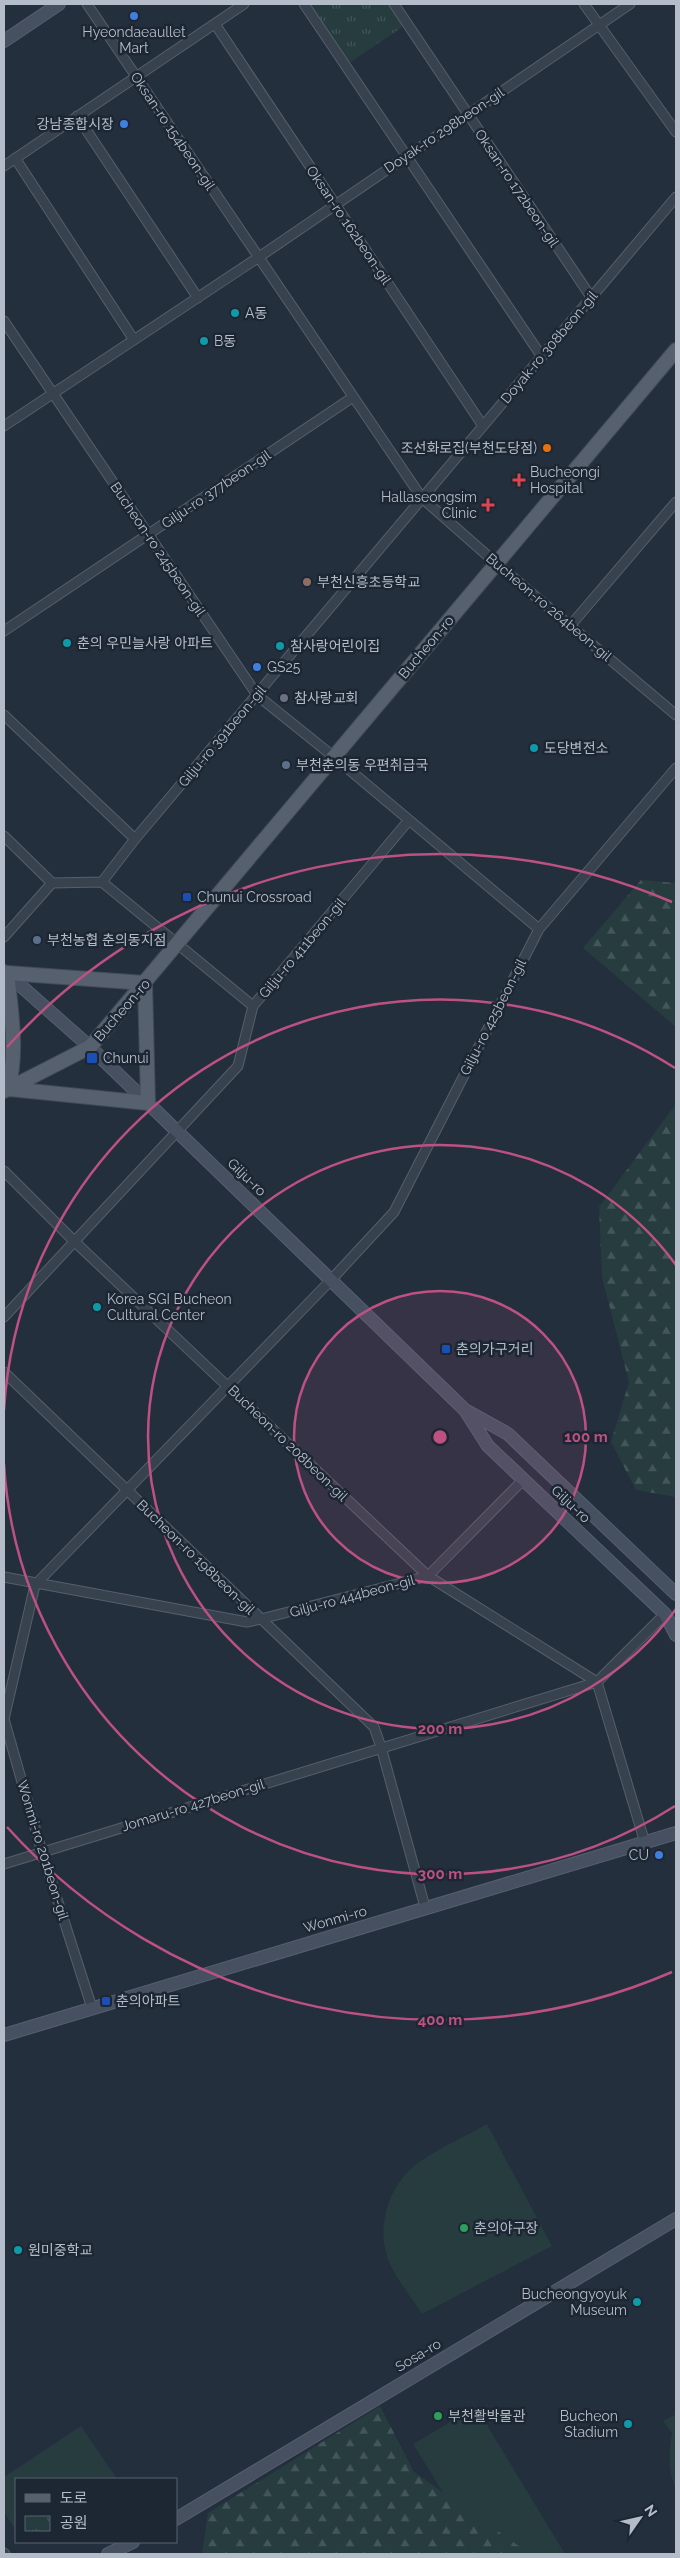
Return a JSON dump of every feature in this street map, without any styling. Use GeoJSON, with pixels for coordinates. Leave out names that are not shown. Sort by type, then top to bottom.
{"type":"FeatureCollection","features":[{"type":"Feature","properties":{"kind":"main road","name":"Bucheon-ro"},"geometry":{"type":"LineString","coordinates":[[6,1090],[90,1047],[676,350]]}},
{"type":"Feature","properties":{"kind":"main road"},"geometry":{"type":"LineString","coordinates":[[5,972],[145,983],[148,1103],[6,1090],[13,1072],[14,1034],[5,972]]}},
{"type":"Feature","properties":{"kind":"street"},"geometry":{"type":"LineString","coordinates":[[4,41],[59,4]]}},
{"type":"Feature","properties":{"kind":"street","name":"Oksan-ro 154beon-gil"},"geometry":{"type":"LineString","coordinates":[[88,4],[353,397]]}},
{"type":"Feature","properties":{"kind":"street"},"geometry":{"type":"LineString","coordinates":[[4,166],[244,4]]}},
{"type":"Feature","properties":{"kind":"street"},"geometry":{"type":"LineString","coordinates":[[304,4],[542,357]]}},
{"type":"Feature","properties":{"kind":"street","name":"Oksan-ro 172beon-gil"},"geometry":{"type":"LineString","coordinates":[[394,4],[591,297]]}},
{"type":"Feature","properties":{"kind":"street"},"geometry":{"type":"LineString","coordinates":[[584,4],[676,132]]}},
{"type":"Feature","properties":{"kind":"street","name":"Doyak-ro 298beon-gil"},"geometry":{"type":"LineString","coordinates":[[4,426],[259,257],[630,4]]}},
{"type":"Feature","properties":{"kind":"street","name":"Oksan-ro 162beon-gil"},"geometry":{"type":"LineString","coordinates":[[215,24],[483,426]]}},
{"type":"Feature","properties":{"kind":"street"},"geometry":{"type":"LineString","coordinates":[[77,116],[198,298]]}},
{"type":"Feature","properties":{"kind":"street"},"geometry":{"type":"LineString","coordinates":[[15,158],[134,340]]}},
{"type":"Feature","properties":{"kind":"street","name":"Doyak-ro 308beon-gil"},"geometry":{"type":"LineString","coordinates":[[422,498],[676,197]]}},
{"type":"Feature","properties":{"kind":"street","name":"Bucheon-ro 245beon-gil"},"geometry":{"type":"LineString","coordinates":[[4,321],[256,695],[334,756],[539,929]]}},
{"type":"Feature","properties":{"kind":"street","name":"Bucheon-ro 264beon-gil"},"geometry":{"type":"LineString","coordinates":[[353,397],[422,498],[676,715]]}},
{"type":"Feature","properties":{"kind":"street","name":"Gilju-ro 377beon-gil"},"geometry":{"type":"LineString","coordinates":[[4,631],[353,397]]}},
{"type":"Feature","properties":{"kind":"street","name":"Gilju-ro 391beon-gil"},"geometry":{"type":"LineString","coordinates":[[102,882],[135,839],[422,498]]}},
{"type":"Feature","properties":{"kind":"street"},"geometry":{"type":"LineString","coordinates":[[570,626],[676,502]]}},
{"type":"Feature","properties":{"kind":"street"},"geometry":{"type":"LineString","coordinates":[[4,715],[135,839]]}},
{"type":"Feature","properties":{"kind":"street","name":"Gilju-ro 425beon-gil"},"geometry":{"type":"LineString","coordinates":[[128,1491],[394,1212],[539,929],[676,768]]}},
{"type":"Feature","properties":{"kind":"street","name":"Gilju-ro 411beon-gil"},"geometry":{"type":"LineString","coordinates":[[4,1317],[238,1066],[253,1006],[409,820]]}},
{"type":"Feature","properties":{"kind":"street"},"geometry":{"type":"LineString","coordinates":[[4,836],[52,883],[102,882],[253,1006]]}},
{"type":"Feature","properties":{"kind":"street"},"geometry":{"type":"LineString","coordinates":[[4,937],[52,883]]}},
{"type":"Feature","properties":{"kind":"street","name":"Gilju-ro"},"geometry":{"type":"LineString","coordinates":[[5,972],[90,1047],[465,1410],[488,1446],[676,1624]]}},
{"type":"Feature","properties":{"kind":"street","name":"Bucheon-ro 208beon-gil"},"geometry":{"type":"LineString","coordinates":[[4,1171],[75,1242],[428,1576],[597,1682]]}},
{"type":"Feature","properties":{"kind":"street","name":"Bucheon-ro 198beon-gil"},"geometry":{"type":"LineString","coordinates":[[4,1372],[374,1727],[426,1907]]}},
{"type":"Feature","properties":{"kind":"street","name":"Gilju-ro"},"geometry":{"type":"LineString","coordinates":[[465,1410],[508,1434],[676,1594]]}},
{"type":"Feature","properties":{"kind":"street"},"geometry":{"type":"LineString","coordinates":[[541,1496],[536,1482],[538,1478],[545,1475],[557,1481]]}},
{"type":"Feature","properties":{"kind":"street","name":"Gilju-ro 444beon-gil"},"geometry":{"type":"LineString","coordinates":[[4,1578],[247,1622],[428,1576],[524,1480]]}},
{"type":"Feature","properties":{"kind":"street"},"geometry":{"type":"LineString","coordinates":[[35,1585],[128,1491]]}},
{"type":"Feature","properties":{"kind":"street","name":"Wonmi-ro 201beon-gil"},"geometry":{"type":"LineString","coordinates":[[35,1585],[4,1719],[42,1852],[92,2008]]}},
{"type":"Feature","properties":{"kind":"street"},"geometry":{"type":"LineString","coordinates":[[645,1842],[597,1682],[666,1614]]}},
{"type":"Feature","properties":{"kind":"street","name":"Gilju-ro"},"geometry":{"type":"LineString","coordinates":[[666,1614],[676,1635]]}},
{"type":"Feature","properties":{"kind":"street","name":"Jomaru-ro 427beon-gil"},"geometry":{"type":"LineString","coordinates":[[4,1864],[597,1682]]}},
{"type":"Feature","properties":{"kind":"street","name":"Wonmi-ro"},"geometry":{"type":"LineString","coordinates":[[4,2035],[426,1907],[676,1834]]}},
{"type":"Feature","properties":{"kind":"street","name":"Sosa-ro"},"geometry":{"type":"LineString","coordinates":[[178,2518],[676,2219]]}},
{"type":"Feature","properties":{"kind":"street"},"geometry":{"type":"LineString","coordinates":[[108,2554],[130,2543]]}},
{"type":"Feature","properties":{"kind":"green space"},"geometry":{"type":"Polygon","coordinates":[[[304,4],[394,4],[407,24],[346,65],[304,4]]]}},
{"type":"Feature","properties":{"kind":"green space"},"geometry":{"type":"Polygon","coordinates":[[[641,880],[676,883],[676,1027],[583,948],[641,880]]]}},
{"type":"Feature","properties":{"kind":"green space"},"geometry":{"type":"Polygon","coordinates":[[[676,1104],[676,1497],[636,1490],[611,1442],[629,1382],[602,1277],[599,1207],[676,1104]]]}},
{"type":"Feature","properties":{"kind":"green space","name":"춘의야구장"},"geometry":{"type":"Polygon","coordinates":[[[487,2124],[552,2246],[422,2314],[398,2278],[387,2256],[383,2232],[387,2207],[398,2184],[414,2166],[487,2124]]]}},
{"type":"Feature","properties":{"kind":"green space"},"geometry":{"type":"Polygon","coordinates":[[[380,2406],[414,2472],[530,2554],[202,2554],[208,2513],[380,2406]]]}},
{"type":"Feature","properties":{"kind":"green space"},"geometry":{"type":"Polygon","coordinates":[[[476,2407],[565,2554],[481,2554],[413,2444],[476,2407]]]}},
{"type":"Feature","properties":{"kind":"green space"},"geometry":{"type":"Polygon","coordinates":[[[676,2414],[676,2488],[670,2468],[672,2433],[663,2421],[676,2414]]]}},
{"type":"Feature","properties":{"kind":"green space"},"geometry":{"type":"Polygon","coordinates":[[[81,2426],[116,2478],[15,2478],[15,2529],[4,2512],[4,2477],[81,2426]]]}},
{"type":"Feature","properties":{"kind":"place","name":"Hyeondaeaullet Mart"},"geometry":{"type":"Point","coordinates":[134,16]}},
{"type":"Feature","properties":{"kind":"place","name":"강남종합시장"},"geometry":{"type":"Point","coordinates":[124,124]}},
{"type":"Feature","properties":{"kind":"place","name":"A동"},"geometry":{"type":"Point","coordinates":[235,313]}},
{"type":"Feature","properties":{"kind":"place","name":"B동"},"geometry":{"type":"Point","coordinates":[204,341]}},
{"type":"Feature","properties":{"kind":"place","name":"조선화로집(부천도당점)"},"geometry":{"type":"Point","coordinates":[547,448]}},
{"type":"Feature","properties":{"kind":"place","name":"Bucheongi Hospital"},"geometry":{"type":"Point","coordinates":[519,480]}},
{"type":"Feature","properties":{"kind":"place","name":"Hallaseongsim Clinic"},"geometry":{"type":"Point","coordinates":[488,505]}},
{"type":"Feature","properties":{"kind":"place","name":"부천신흥초등학교"},"geometry":{"type":"Point","coordinates":[307,582]}},
{"type":"Feature","properties":{"kind":"place","name":"춘의 우민늘사랑 아파트"},"geometry":{"type":"Point","coordinates":[67,643]}},
{"type":"Feature","properties":{"kind":"place","name":"참사랑어린이집"},"geometry":{"type":"Point","coordinates":[280,646]}},
{"type":"Feature","properties":{"kind":"place","name":"GS25"},"geometry":{"type":"Point","coordinates":[257,667]}},
{"type":"Feature","properties":{"kind":"place","name":"참사랑교회"},"geometry":{"type":"Point","coordinates":[284,698]}},
{"type":"Feature","properties":{"kind":"place","name":"도당변전소"},"geometry":{"type":"Point","coordinates":[534,748]}},
{"type":"Feature","properties":{"kind":"place","name":"부천춘의동 우편취급국"},"geometry":{"type":"Point","coordinates":[286,765]}},
{"type":"Feature","properties":{"kind":"place","name":"Chunui Crossroad"},"geometry":{"type":"Point","coordinates":[187,897]}},
{"type":"Feature","properties":{"kind":"place","name":"부천농협 춘의동지점"},"geometry":{"type":"Point","coordinates":[37,940]}},
{"type":"Feature","properties":{"kind":"place","name":"Chunui"},"geometry":{"type":"Point","coordinates":[92,1058]}},
{"type":"Feature","properties":{"kind":"place","name":"Korea SGI Bucheon Cultural Center"},"geometry":{"type":"Point","coordinates":[97,1307]}},
{"type":"Feature","properties":{"kind":"place","name":"춘의가구거리"},"geometry":{"type":"Point","coordinates":[446,1349]}},
{"type":"Feature","properties":{"kind":"place","name":"CU"},"geometry":{"type":"Point","coordinates":[659,1855]}},
{"type":"Feature","properties":{"kind":"place","name":"춘의아파트"},"geometry":{"type":"Point","coordinates":[106,2001]}},
{"type":"Feature","properties":{"kind":"place","name":"춘의야구장"},"geometry":{"type":"Point","coordinates":[464,2228]}},
{"type":"Feature","properties":{"kind":"place","name":"원미중학교"},"geometry":{"type":"Point","coordinates":[18,2250]}},
{"type":"Feature","properties":{"kind":"place","name":"Bucheongyoyuk Museum"},"geometry":{"type":"Point","coordinates":[637,2302]}},
{"type":"Feature","properties":{"kind":"place","name":"부천활박물관"},"geometry":{"type":"Point","coordinates":[438,2416]}},
{"type":"Feature","properties":{"kind":"place","name":"Bucheon Stadium"},"geometry":{"type":"Point","coordinates":[628,2424]}}]}
